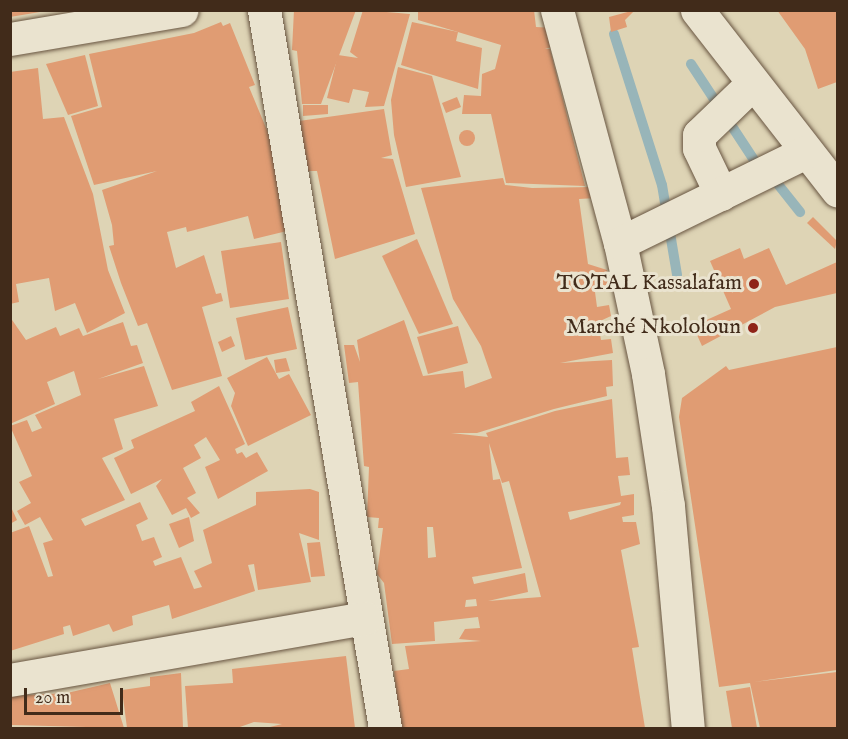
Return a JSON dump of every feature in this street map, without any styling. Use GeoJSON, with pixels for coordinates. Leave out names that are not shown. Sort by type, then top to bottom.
{"type":"FeatureCollection","features":[{"type":"Feature","properties":{"kind":"street"},"geometry":{"type":"LineString","coordinates":[[10,39],[182,10]]}},
{"type":"Feature","properties":{"kind":"street"},"geometry":{"type":"LineString","coordinates":[[264,10],[385,729]]}},
{"type":"Feature","properties":{"kind":"street"},"geometry":{"type":"LineString","coordinates":[[697,10],[837,191]]}},
{"type":"Feature","properties":{"kind":"street"},"geometry":{"type":"LineString","coordinates":[[562,13],[620,243],[668,506],[688,729]]}},
{"type":"Feature","properties":{"kind":"street"},"geometry":{"type":"LineString","coordinates":[[721,194],[699,148],[699,135],[752,84]]}},
{"type":"Feature","properties":{"kind":"street"},"geometry":{"type":"LineString","coordinates":[[620,243],[806,152]]}},
{"type":"Feature","properties":{"kind":"street"},"geometry":{"type":"LineString","coordinates":[[10,680],[366,618]]}},
{"type":"Feature","properties":{"kind":"building"},"geometry":{"type":"Polygon","coordinates":[[[10,10],[39,10],[40,12],[10,17],[10,10]]]}},
{"type":"Feature","properties":{"kind":"building"},"geometry":{"type":"Polygon","coordinates":[[[294,10],[356,10],[321,104],[302,104],[297,51],[292,50],[294,10]]]}},
{"type":"Feature","properties":{"kind":"building"},"geometry":{"type":"Polygon","coordinates":[[[363,10],[410,14],[384,106],[365,107],[369,92],[353,89],[349,103],[327,98],[338,55],[358,58],[350,52],[363,10]]]}},
{"type":"Feature","properties":{"kind":"building"},"geometry":{"type":"Polygon","coordinates":[[[418,10],[534,10],[536,27],[554,28],[559,45],[545,49],[550,49],[585,186],[506,183],[491,114],[462,114],[464,95],[481,96],[482,74],[495,69],[501,45],[418,20],[418,10]]]}},
{"type":"Feature","properties":{"kind":"building"},"geometry":{"type":"Polygon","coordinates":[[[635,10],[625,20],[627,27],[611,32],[609,17],[635,10]]]}},
{"type":"Feature","properties":{"kind":"building"},"geometry":{"type":"Polygon","coordinates":[[[777,10],[837,10],[837,82],[818,89],[805,49],[777,10]]]}},
{"type":"Feature","properties":{"kind":"building"},"geometry":{"type":"Polygon","coordinates":[[[221,22],[223,26],[230,23],[255,85],[249,87],[269,135],[287,231],[254,239],[248,216],[187,232],[186,227],[167,232],[176,268],[204,255],[216,294],[221,293],[223,301],[202,307],[222,376],[172,390],[147,323],[138,326],[121,283],[109,246],[114,245],[112,225],[102,190],[157,171],[94,185],[71,116],[102,107],[89,54],[194,33],[221,22]]]}},
{"type":"Feature","properties":{"kind":"building"},"geometry":{"type":"Polygon","coordinates":[[[412,22],[458,32],[456,41],[482,48],[478,89],[401,65],[412,22]]]}},
{"type":"Feature","properties":{"kind":"building"},"geometry":{"type":"Polygon","coordinates":[[[85,55],[98,106],[68,115],[46,64],[85,55]]]}},
{"type":"Feature","properties":{"kind":"building"},"geometry":{"type":"Polygon","coordinates":[[[398,67],[432,76],[461,177],[406,187],[394,135],[391,100],[398,67]]]}},
{"type":"Feature","properties":{"kind":"building"},"geometry":{"type":"Polygon","coordinates":[[[38,68],[43,119],[64,117],[93,194],[108,270],[125,313],[87,333],[75,303],[55,311],[49,278],[16,284],[19,302],[10,304],[10,72],[38,68]]]}},
{"type":"Feature","properties":{"kind":"building"},"geometry":{"type":"Polygon","coordinates":[[[457,97],[461,107],[446,113],[442,103],[457,97]]]}},
{"type":"Feature","properties":{"kind":"building"},"geometry":{"type":"Polygon","coordinates":[[[303,105],[328,105],[328,114],[303,116],[303,105]]]}},
{"type":"Feature","properties":{"kind":"building"},"geometry":{"type":"Polygon","coordinates":[[[384,109],[392,155],[381,158],[393,159],[415,234],[335,259],[317,171],[307,171],[299,121],[384,109]]]}},
{"type":"Feature","properties":{"kind":"building"},"geometry":{"type":"Polygon","coordinates":[[[467,130],[475,138],[467,146],[459,138],[467,130]]]}},
{"type":"Feature","properties":{"kind":"building"},"geometry":{"type":"Polygon","coordinates":[[[503,178],[505,185],[532,188],[593,187],[596,198],[579,199],[588,264],[607,270],[611,288],[595,292],[597,307],[609,305],[611,316],[598,322],[601,340],[611,339],[613,353],[560,363],[612,360],[613,386],[606,387],[607,396],[554,409],[477,433],[451,433],[488,437],[486,433],[555,411],[612,399],[616,458],[628,457],[630,475],[618,476],[621,496],[634,494],[634,515],[622,517],[623,522],[636,522],[640,544],[621,550],[639,647],[632,648],[645,728],[400,728],[394,671],[409,669],[405,646],[481,641],[459,639],[465,629],[480,628],[478,617],[434,622],[435,641],[392,644],[384,583],[377,574],[383,528],[378,528],[379,518],[367,517],[369,467],[364,466],[358,382],[349,383],[344,345],[354,345],[360,362],[357,340],[404,320],[423,376],[463,371],[465,388],[492,378],[481,346],[453,299],[421,188],[503,178]],[[489,443],[493,480],[500,479],[522,568],[472,577],[474,584],[525,573],[528,592],[488,601],[541,597],[509,481],[502,483],[489,443]],[[621,502],[568,512],[570,520],[620,505],[621,502]],[[427,527],[428,558],[436,557],[433,527],[427,527]],[[476,599],[466,600],[465,607],[477,606],[476,599]]]}},
{"type":"Feature","properties":{"kind":"building"},"geometry":{"type":"Polygon","coordinates":[[[813,217],[837,241],[835,249],[807,223],[813,217]]]}},
{"type":"Feature","properties":{"kind":"building"},"geometry":{"type":"Polygon","coordinates":[[[417,239],[453,324],[419,334],[382,256],[417,239]]]}},
{"type":"Feature","properties":{"kind":"building"},"geometry":{"type":"Polygon","coordinates":[[[281,242],[289,299],[230,308],[221,251],[281,242]]]}},
{"type":"Feature","properties":{"kind":"building"},"geometry":{"type":"Polygon","coordinates":[[[740,248],[744,259],[769,248],[786,285],[837,262],[837,293],[775,307],[702,346],[693,326],[731,309],[710,261],[740,248]]]}},
{"type":"Feature","properties":{"kind":"building"},"geometry":{"type":"Polygon","coordinates":[[[288,307],[297,349],[245,360],[236,318],[288,307]]]}},
{"type":"Feature","properties":{"kind":"building"},"geometry":{"type":"Polygon","coordinates":[[[10,317],[26,340],[56,327],[60,336],[79,328],[83,336],[123,322],[131,346],[137,345],[143,363],[98,379],[144,366],[158,406],[114,419],[123,449],[102,458],[125,500],[81,519],[85,526],[140,502],[148,519],[136,525],[142,541],[154,537],[162,557],[153,561],[155,566],[181,557],[194,589],[202,587],[194,571],[212,563],[203,530],[256,505],[256,492],[310,489],[319,492],[319,540],[299,533],[311,582],[258,590],[254,564],[248,565],[255,591],[172,619],[169,605],[132,616],[133,625],[113,632],[109,624],[73,636],[70,625],[63,627],[64,634],[10,651],[10,533],[29,526],[48,577],[53,576],[43,543],[53,540],[40,517],[25,525],[17,511],[31,503],[19,482],[32,476],[10,426],[27,420],[32,432],[42,428],[35,415],[81,395],[74,371],[47,382],[55,404],[10,424],[10,317]]]}},
{"type":"Feature","properties":{"kind":"building"},"geometry":{"type":"Polygon","coordinates":[[[458,326],[468,363],[428,374],[417,337],[458,326]]]}},
{"type":"Feature","properties":{"kind":"building"},"geometry":{"type":"Polygon","coordinates":[[[231,336],[235,346],[222,352],[218,342],[231,336]]]}},
{"type":"Feature","properties":{"kind":"building"},"geometry":{"type":"Polygon","coordinates":[[[837,347],[837,670],[754,682],[837,672],[837,728],[760,728],[750,683],[719,687],[679,417],[682,398],[726,366],[729,370],[837,347]]]}},
{"type":"Feature","properties":{"kind":"building"},"geometry":{"type":"Polygon","coordinates":[[[267,357],[279,379],[289,374],[311,415],[248,446],[231,406],[235,393],[227,378],[267,357]]]}},
{"type":"Feature","properties":{"kind":"building"},"geometry":{"type":"Polygon","coordinates":[[[286,358],[290,371],[276,373],[274,360],[286,358]]]}},
{"type":"Feature","properties":{"kind":"building"},"geometry":{"type":"Polygon","coordinates":[[[219,386],[245,444],[235,449],[237,454],[242,452],[246,458],[257,452],[268,471],[218,499],[205,467],[220,460],[206,437],[194,445],[201,458],[183,468],[196,493],[187,498],[200,513],[191,518],[186,508],[172,515],[156,486],[162,479],[131,494],[114,458],[134,448],[131,440],[195,411],[191,402],[219,386]]]}},
{"type":"Feature","properties":{"kind":"building"},"geometry":{"type":"Polygon","coordinates":[[[10,505],[17,520],[10,524],[10,505]]]}},
{"type":"Feature","properties":{"kind":"building"},"geometry":{"type":"Polygon","coordinates":[[[189,517],[194,541],[179,548],[169,524],[189,517]]]}},
{"type":"Feature","properties":{"kind":"building"},"geometry":{"type":"Polygon","coordinates":[[[320,542],[325,576],[311,577],[307,543],[320,542]]]}},
{"type":"Feature","properties":{"kind":"building"},"geometry":{"type":"Polygon","coordinates":[[[346,656],[355,728],[266,728],[282,724],[254,722],[237,728],[188,728],[185,686],[233,683],[232,669],[346,656]]]}},
{"type":"Feature","properties":{"kind":"building"},"geometry":{"type":"Polygon","coordinates":[[[181,673],[183,728],[127,728],[122,690],[150,686],[150,677],[181,673]]]}},
{"type":"Feature","properties":{"kind":"building"},"geometry":{"type":"Polygon","coordinates":[[[110,683],[124,728],[12,725],[10,696],[67,693],[110,683]]]}},
{"type":"Feature","properties":{"kind":"building"},"geometry":{"type":"Polygon","coordinates":[[[750,687],[757,728],[732,728],[726,691],[750,687]]]}},
{"type":"Feature","properties":{"kind":"waterway"},"geometry":{"type":"LineString","coordinates":[[614,34],[662,185],[677,275]]}},
{"type":"Feature","properties":{"kind":"waterway"},"geometry":{"type":"LineString","coordinates":[[691,64],[764,175],[769,173],[800,212]]}},
{"type":"Feature","properties":{"kind":"place","name":"TOTAL Kassalafam"},"geometry":{"type":"Point","coordinates":[754,284]}},
{"type":"Feature","properties":{"kind":"place","name":"Marché Nkololoun"},"geometry":{"type":"Point","coordinates":[753,328]}}]}
